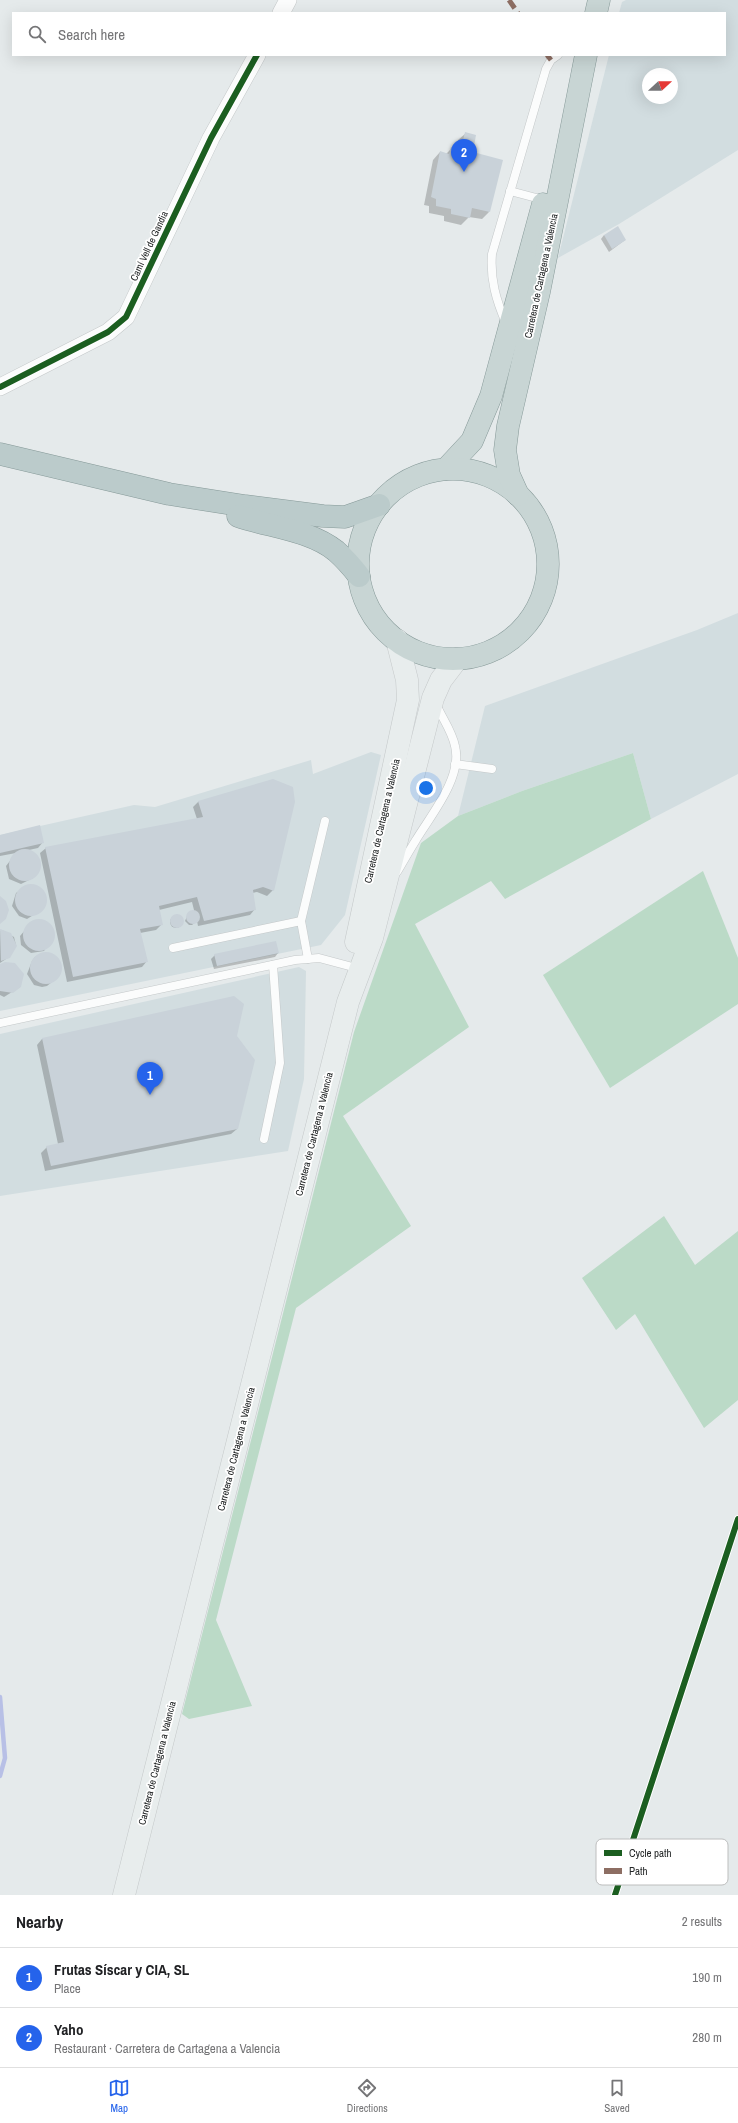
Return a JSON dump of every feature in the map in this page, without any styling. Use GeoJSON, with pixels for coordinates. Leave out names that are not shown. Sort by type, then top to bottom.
{"type":"FeatureCollection","features":[{"type":"Feature","properties":{"kind":"highway"},"geometry":{"type":"LineString","coordinates":[[596,12],[599,0]]}},
{"type":"Feature","properties":{"kind":"highway","name":"Carretera de Cartagena a Valencia"},"geometry":{"type":"LineString","coordinates":[[446,469],[472,441],[491,396],[508,329],[586,56]]}},
{"type":"Feature","properties":{"kind":"highway","name":"Carretera de Cartagena a Valencia"},"geometry":{"type":"LineString","coordinates":[[518,495],[509,475],[505,450],[508,426],[539,292],[586,56]]}},
{"type":"Feature","properties":{"kind":"highway"},"geometry":{"type":"LineString","coordinates":[[0,454],[169,494],[308,537],[335,551],[359,576]]}},
{"type":"Feature","properties":{"kind":"highway"},"geometry":{"type":"LineString","coordinates":[[446,469],[462,469],[485,474],[506,485],[518,495],[539,522],[545,538],[548,555],[548,572],[543,595],[530,620],[519,633],[506,644],[485,654],[457,659],[425,655],[397,640],[383,627],[372,612],[364,594],[359,576],[359,557],[362,539],[368,521],[379,505],[389,494],[409,480],[431,472],[446,469]]}},
{"type":"Feature","properties":{"kind":"highway"},"geometry":{"type":"LineString","coordinates":[[169,494],[323,516],[345,516],[379,505]]}},
{"type":"Feature","properties":{"kind":"main road","name":"Carretera de Cartagena a Valencia"},"geometry":{"type":"LineString","coordinates":[[348,1002],[350,966],[408,700],[407,680],[397,640]]}},
{"type":"Feature","properties":{"kind":"main road","name":"Carretera de Cartagena a Valencia"},"geometry":{"type":"LineString","coordinates":[[124,1895],[348,1002],[372,938],[433,698],[441,680],[457,659]]}},
{"type":"Feature","properties":{"kind":"street"},"geometry":{"type":"LineString","coordinates":[[282,12],[288,0]]}},
{"type":"Feature","properties":{"kind":"street","name":"Camí Vell de Gandia"},"geometry":{"type":"LineString","coordinates":[[0,387],[108,332],[126,317],[211,138],[256,56]]}},
{"type":"Feature","properties":{"kind":"lane"},"geometry":{"type":"LineString","coordinates":[[508,329],[496,300],[491,270],[492,254],[546,69],[551,60],[557,56]]}},
{"type":"Feature","properties":{"kind":"lane"},"geometry":{"type":"LineString","coordinates":[[510,191],[544,200]]}},
{"type":"Feature","properties":{"kind":"lane"},"geometry":{"type":"LineString","coordinates":[[381,898],[416,839],[431,818],[447,789],[455,764],[457,755],[454,740],[433,698]]}},
{"type":"Feature","properties":{"kind":"lane"},"geometry":{"type":"LineString","coordinates":[[455,764],[492,769]]}},
{"type":"Feature","properties":{"kind":"lane"},"geometry":{"type":"LineString","coordinates":[[308,959],[300,921],[325,821]]}},
{"type":"Feature","properties":{"kind":"lane"},"geometry":{"type":"LineString","coordinates":[[173,948],[300,921]]}},
{"type":"Feature","properties":{"kind":"lane"},"geometry":{"type":"LineString","coordinates":[[0,1023],[273,965],[308,959],[319,958],[350,966]]}},
{"type":"Feature","properties":{"kind":"lane"},"geometry":{"type":"LineString","coordinates":[[264,1139],[280,1063],[273,965]]}},
{"type":"Feature","properties":{"kind":"shaded area"},"geometry":{"type":"Polygon","coordinates":[[[626,0],[738,0],[738,150],[619,224],[558,258],[609,56],[726,56],[726,12],[619,12],[622,2],[626,0]]]}},
{"type":"Feature","properties":{"kind":"shaded area"},"geometry":{"type":"Polygon","coordinates":[[[738,613],[738,774],[651,819],[633,753],[522,791],[458,816],[485,706],[697,630],[738,613]]]}},
{"type":"Feature","properties":{"kind":"shaded area"},"geometry":{"type":"Polygon","coordinates":[[[371,752],[381,755],[345,915],[321,945],[0,1011],[0,835],[134,805],[155,807],[311,760],[313,774],[371,752]]]}},
{"type":"Feature","properties":{"kind":"shaded area"},"geometry":{"type":"Polygon","coordinates":[[[299,967],[306,971],[304,1079],[288,1151],[0,1196],[0,1034],[299,967]]]}},
{"type":"Feature","properties":{"kind":"green space"},"geometry":{"type":"Polygon","coordinates":[[[633,753],[651,819],[505,899],[491,881],[415,924],[469,1027],[343,1116],[411,1226],[296,1308],[216,1620],[252,1706],[189,1719],[182,1714],[354,1032],[421,843],[458,816],[522,791],[633,753]]]}},
{"type":"Feature","properties":{"kind":"green space"},"geometry":{"type":"Polygon","coordinates":[[[703,871],[738,958],[738,1004],[610,1088],[543,975],[703,871]]]}},
{"type":"Feature","properties":{"kind":"green space"},"geometry":{"type":"Polygon","coordinates":[[[664,1216],[695,1265],[738,1231],[738,1400],[704,1428],[635,1314],[616,1330],[582,1278],[664,1216]]]}},
{"type":"Feature","properties":{"kind":"building"},"geometry":{"type":"Polygon","coordinates":[[[465,132],[476,135],[473,152],[503,160],[490,212],[472,208],[470,218],[451,214],[451,209],[436,206],[436,199],[431,197],[440,151],[449,154],[451,147],[461,149],[465,132]]]}},
{"type":"Feature","properties":{"kind":"building"},"geometry":{"type":"Polygon","coordinates":[[[618,226],[626,240],[612,249],[604,235],[618,226]]]}},
{"type":"Feature","properties":{"kind":"building"},"geometry":{"type":"Polygon","coordinates":[[[273,779],[293,787],[295,802],[274,891],[263,887],[253,890],[256,910],[204,921],[197,897],[159,906],[163,925],[140,929],[148,962],[73,977],[45,847],[203,817],[198,801],[273,779]]]}},
{"type":"Feature","properties":{"kind":"building"},"geometry":{"type":"Polygon","coordinates":[[[40,825],[44,843],[0,853],[0,835],[40,825]]]}},
{"type":"Feature","properties":{"kind":"building"},"geometry":{"type":"Polygon","coordinates":[[[25,849],[31,850],[38,856],[41,865],[40,871],[34,878],[25,881],[19,880],[12,874],[9,865],[10,859],[16,852],[25,849]]]}},
{"type":"Feature","properties":{"kind":"building"},"geometry":{"type":"Polygon","coordinates":[[[31,884],[37,885],[44,891],[47,900],[46,906],[40,913],[31,916],[25,915],[18,909],[15,900],[16,894],[22,887],[31,884]]]}},
{"type":"Feature","properties":{"kind":"building"},"geometry":{"type":"Polygon","coordinates":[[[0,896],[6,901],[9,910],[6,919],[0,924],[0,896]]]}},
{"type":"Feature","properties":{"kind":"building"},"geometry":{"type":"Polygon","coordinates":[[[193,910],[198,912],[200,917],[198,922],[193,924],[188,922],[186,917],[188,912],[193,910]]]}},
{"type":"Feature","properties":{"kind":"building"},"geometry":{"type":"Polygon","coordinates":[[[177,914],[182,916],[184,921],[182,926],[177,928],[172,926],[170,921],[172,916],[177,914]]]}},
{"type":"Feature","properties":{"kind":"building"},"geometry":{"type":"Polygon","coordinates":[[[39,919],[45,920],[52,926],[55,935],[54,941],[48,948],[39,951],[33,950],[26,944],[23,935],[24,929],[30,922],[39,919]]]}},
{"type":"Feature","properties":{"kind":"building"},"geometry":{"type":"Polygon","coordinates":[[[0,929],[11,933],[17,946],[10,958],[1,961],[0,929]]]}},
{"type":"Feature","properties":{"kind":"building"},"geometry":{"type":"Polygon","coordinates":[[[276,941],[279,953],[217,966],[214,954],[276,941]]]}},
{"type":"Feature","properties":{"kind":"building"},"geometry":{"type":"Polygon","coordinates":[[[46,952],[52,953],[59,959],[62,968],[61,974],[55,981],[46,984],[40,983],[33,977],[30,968],[31,962],[37,955],[46,952]]]}},
{"type":"Feature","properties":{"kind":"building"},"geometry":{"type":"Polygon","coordinates":[[[5,962],[15,963],[24,974],[21,987],[13,993],[0,991],[0,964],[5,962]]]}},
{"type":"Feature","properties":{"kind":"building"},"geometry":{"type":"Polygon","coordinates":[[[234,996],[244,1004],[237,1036],[255,1060],[238,1129],[51,1166],[46,1146],[64,1142],[42,1038],[234,996]]]}},
{"type":"Feature","properties":{"kind":"waterway"},"geometry":{"type":"LineString","coordinates":[[0,1697],[5,1758],[0,1776]]}},
{"type":"Feature","properties":{"kind":"marked path"},"geometry":{"type":"LineString","coordinates":[[509,0],[517,12]]}},
{"type":"Feature","properties":{"kind":"marked path"},"geometry":{"type":"LineString","coordinates":[[548,56],[551,60]]}},
{"type":"Feature","properties":{"kind":"cycle path"},"geometry":{"type":"LineString","coordinates":[[0,387],[108,332],[126,317],[211,138],[256,56]]}},
{"type":"Feature","properties":{"kind":"cycle path"},"geometry":{"type":"LineString","coordinates":[[633,1839],[738,1519]]}},
{"type":"Feature","properties":{"kind":"cycle path"},"geometry":{"type":"LineString","coordinates":[[615,1895],[618,1885]]}},
{"type":"Feature","properties":{"kind":"place","name":"Yaho"},"geometry":{"type":"Point","coordinates":[464,172]}},
{"type":"Feature","properties":{"kind":"place","name":"Frutas Síscar y CIA, SL"},"geometry":{"type":"Point","coordinates":[150,1095]}}]}
